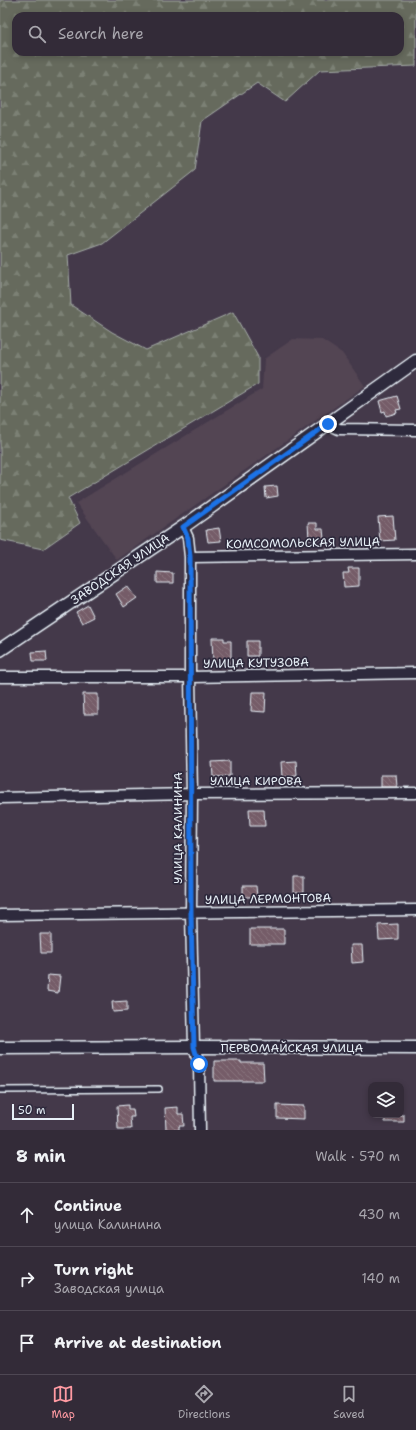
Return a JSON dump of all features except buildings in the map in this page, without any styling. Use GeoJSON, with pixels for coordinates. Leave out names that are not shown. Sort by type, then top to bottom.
{"type":"FeatureCollection","features":[{"type":"Feature","properties":{"kind":"street","name":"ЗАВОДСКАЯ УЛИЦА"},"geometry":{"type":"LineString","coordinates":[[0,650],[183,527],[416,361]]}},
{"type":"Feature","properties":{"kind":"street"},"geometry":{"type":"LineString","coordinates":[[328,424],[339,429],[416,430]]}},
{"type":"Feature","properties":{"kind":"street","name":"УЛИЦА КАЛИНИНА"},"geometry":{"type":"LineString","coordinates":[[183,527],[188,538],[190,557],[192,794],[191,913],[194,1047],[199,1064],[200,1130]]}},
{"type":"Feature","properties":{"kind":"street","name":"КОМСОМОЛЬСКАЯ УЛИЦА"},"geometry":{"type":"LineString","coordinates":[[190,557],[416,554]]}},
{"type":"Feature","properties":{"kind":"street","name":"УЛИЦА КУТУЗОВА"},"geometry":{"type":"LineString","coordinates":[[0,677],[190,677],[416,673]]}},
{"type":"Feature","properties":{"kind":"street","name":"УЛИЦА КИРОВА"},"geometry":{"type":"LineString","coordinates":[[0,798],[192,794],[416,793]]}},
{"type":"Feature","properties":{"kind":"street","name":"УЛИЦА ЛЕРМОНТОВА"},"geometry":{"type":"LineString","coordinates":[[0,915],[416,910]]}},
{"type":"Feature","properties":{"kind":"street","name":"ПЕРВОМАЙСКАЯ УЛИЦА"},"geometry":{"type":"LineString","coordinates":[[0,1048],[416,1048]]}},
{"type":"Feature","properties":{"kind":"lane"},"geometry":{"type":"LineString","coordinates":[[0,1090],[159,1089]]}},
{"type":"Feature","properties":{"kind":"shaded area"},"geometry":{"type":"Polygon","coordinates":[[[293,339],[322,340],[342,353],[365,386],[117,560],[76,503],[262,389],[264,359],[293,339]]]}},
{"type":"Feature","properties":{"kind":"green space"},"geometry":{"type":"Polygon","coordinates":[[[0,0],[416,0],[416,66],[320,70],[285,102],[257,83],[202,121],[195,170],[102,243],[68,255],[71,305],[112,332],[146,350],[233,312],[258,357],[258,384],[68,498],[80,523],[43,549],[0,540],[0,0]]]}},
{"type":"Feature","properties":{"kind":"route"},"geometry":{"type":"LineString","coordinates":[[199,1064],[194,1047],[191,913],[192,794],[190,557],[188,538],[183,527],[328,424]]}}]}
